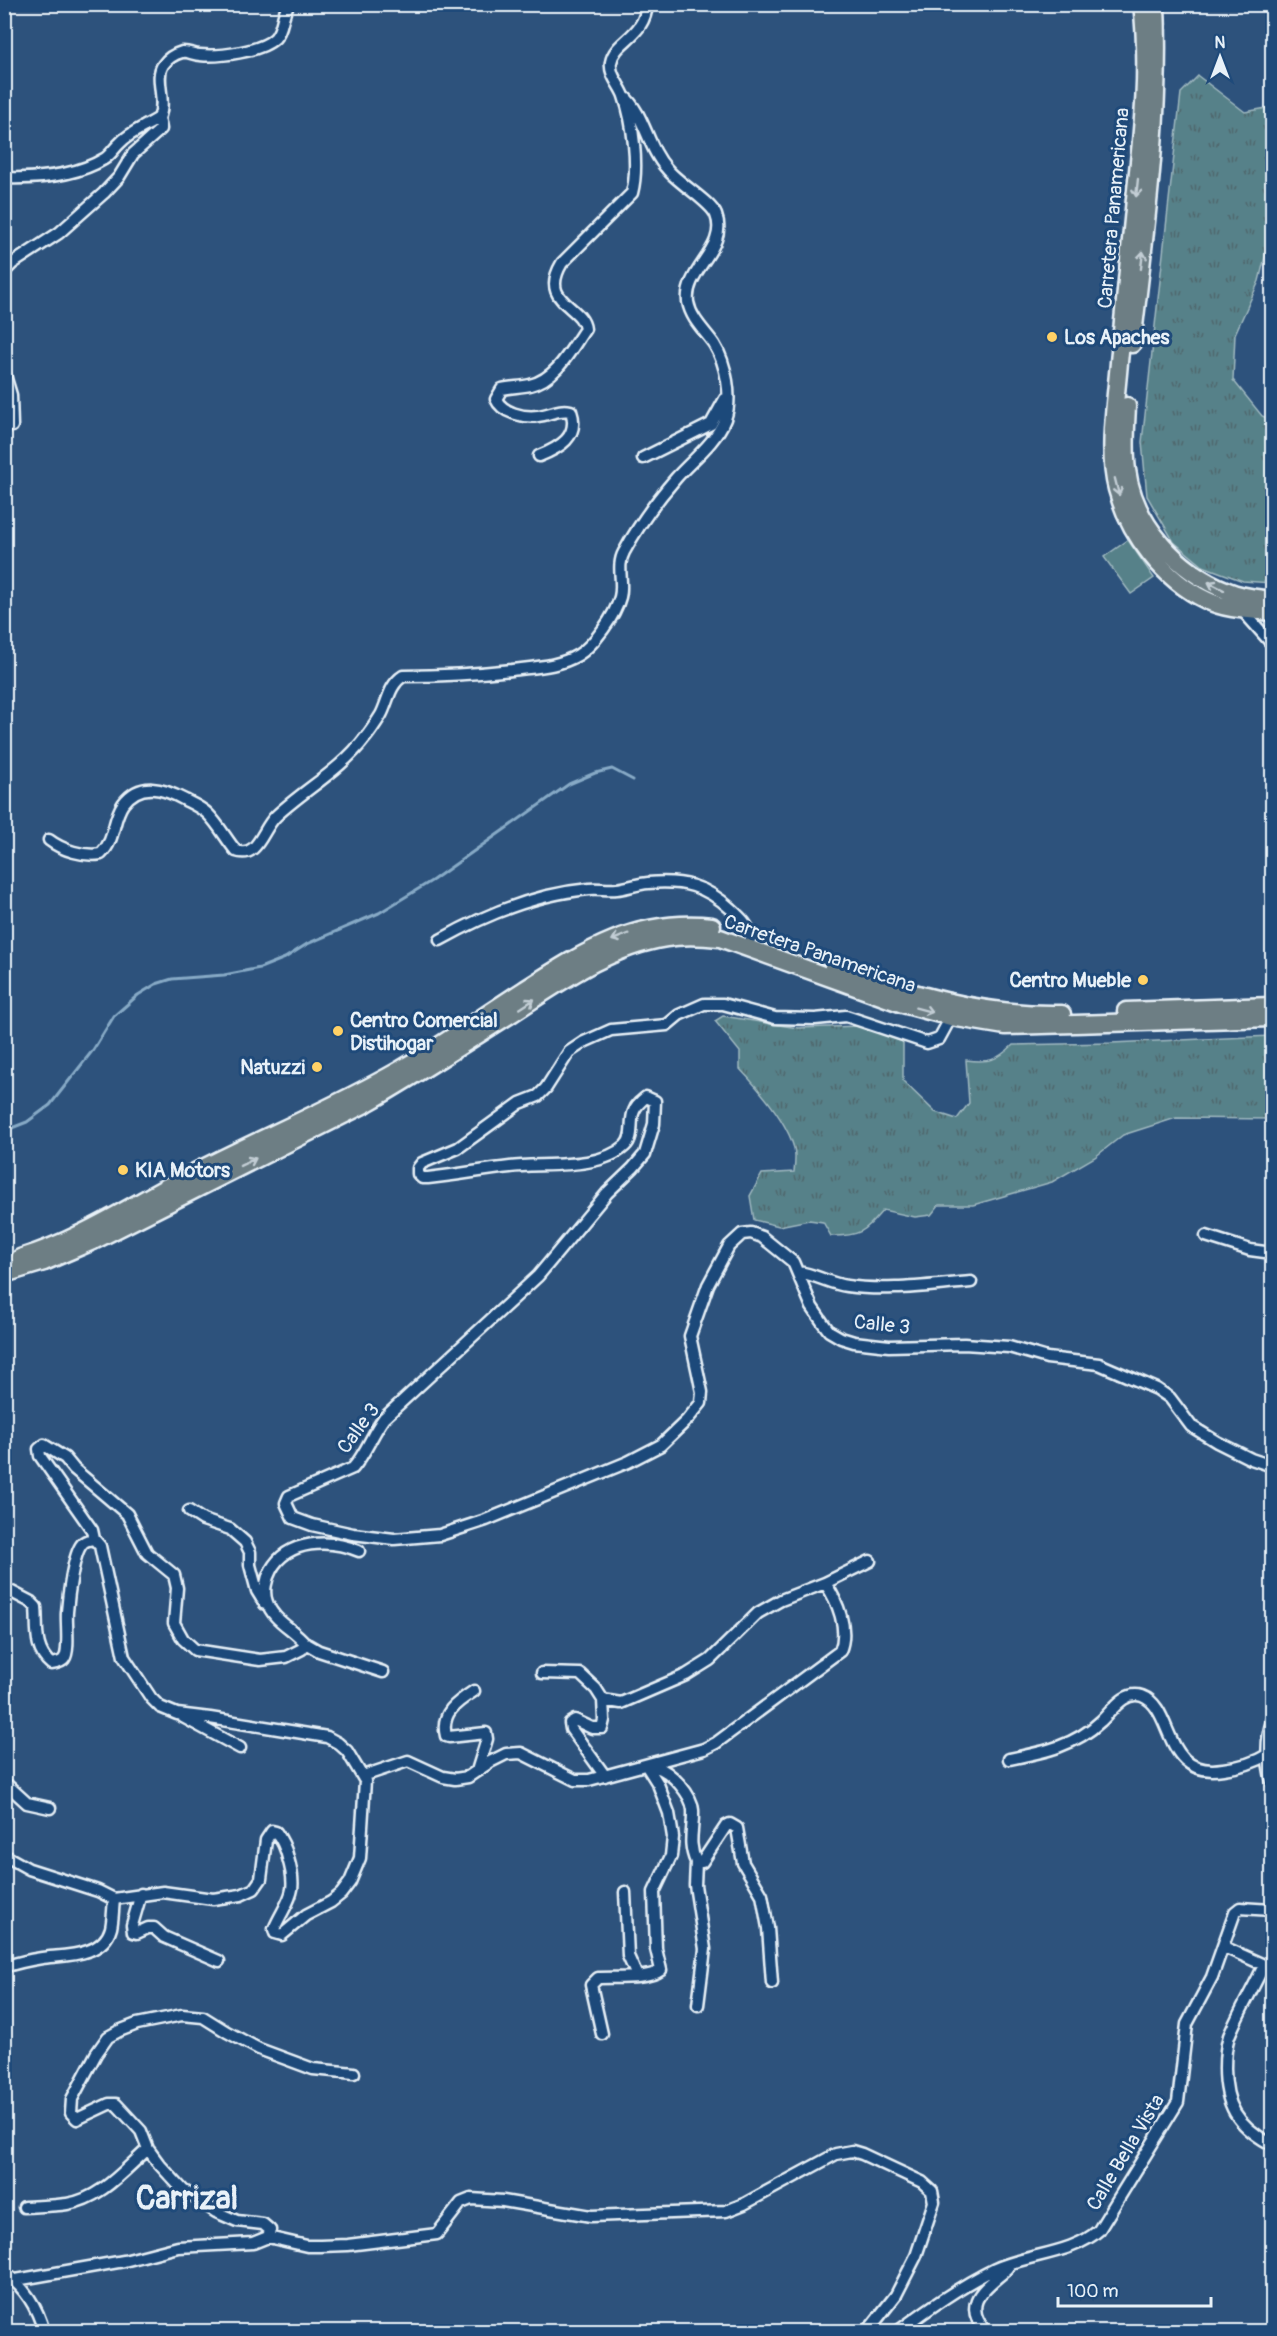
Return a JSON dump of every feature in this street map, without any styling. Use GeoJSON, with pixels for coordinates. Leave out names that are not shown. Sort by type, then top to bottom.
{"type":"FeatureCollection","features":[{"type":"Feature","properties":{"kind":"main road","name":"Carretera Panamericana"},"geometry":{"type":"LineString","coordinates":[[1142,4],[1146,70],[1142,140],[1124,307],[1114,437],[1114,473],[1117,490],[1134,529],[1164,571],[1206,600],[1242,609],[1272,612]]}},
{"type":"Feature","properties":{"kind":"main road","name":"Carretera Panamericana"},"geometry":{"type":"LineString","coordinates":[[1156,4],[1157,107],[1149,208],[1127,395],[1127,471],[1135,503],[1161,543],[1177,561],[1215,586],[1230,592],[1272,600]]}},
{"type":"Feature","properties":{"kind":"main road","name":"Carretera Panamericana"},"geometry":{"type":"LineString","coordinates":[[4,1262],[39,1252],[87,1230],[201,1169],[362,1091],[401,1069],[578,955],[620,937],[651,928],[688,924],[719,927],[905,992],[1007,1012],[1048,1014],[1272,1006]]}},
{"type":"Feature","properties":{"kind":"main road","name":"Carretera Panamericana"},"geometry":{"type":"LineString","coordinates":[[4,1274],[44,1262],[93,1241],[367,1103],[585,966],[657,940],[691,936],[720,938],[903,1004],[951,1017],[1005,1026],[1272,1018]]}},
{"type":"Feature","properties":{"kind":"street"},"geometry":{"type":"LineString","coordinates":[[4,272],[13,263],[59,233],[104,193],[119,177],[133,154],[161,129],[159,118],[164,103],[160,72],[163,65],[173,56],[184,52],[221,55],[261,46],[274,39],[281,28],[289,4]]}},
{"type":"Feature","properties":{"kind":"street"},"geometry":{"type":"LineString","coordinates":[[539,456],[565,443],[572,423],[571,411],[558,410],[538,416],[526,416],[510,412],[499,406],[496,399],[502,389],[529,385],[546,377],[562,364],[585,329],[582,319],[562,302],[555,282],[562,263],[632,193],[634,184],[633,136],[624,96],[613,74],[611,62],[615,52],[641,27],[647,4]]}},
{"type":"Feature","properties":{"kind":"street"},"geometry":{"type":"LineString","coordinates":[[49,840],[58,847],[82,854],[92,856],[101,854],[112,839],[115,822],[124,802],[130,795],[156,788],[174,794],[206,812],[236,851],[249,852],[254,849],[265,828],[276,816],[347,759],[381,714],[391,689],[400,678],[464,675],[550,666],[579,654],[600,633],[621,597],[622,556],[653,505],[715,435],[725,419],[727,394],[721,357],[690,312],[688,292],[694,275],[709,255],[718,232],[716,213],[710,205],[682,184],[655,154],[635,107],[624,96]]}},
{"type":"Feature","properties":{"kind":"street"},"geometry":{"type":"LineString","coordinates":[[4,178],[27,178],[80,169],[103,159],[120,142],[159,118]]}},
{"type":"Feature","properties":{"kind":"street"},"geometry":{"type":"LineString","coordinates":[[4,372],[11,395],[12,426]]}},
{"type":"Feature","properties":{"kind":"street"},"geometry":{"type":"LineString","coordinates":[[643,458],[711,424],[727,394]]}},
{"type":"Feature","properties":{"kind":"street"},"geometry":{"type":"LineString","coordinates":[[1242,609],[1272,644]]}},
{"type":"Feature","properties":{"kind":"street"},"geometry":{"type":"LineString","coordinates":[[440,940],[506,907],[576,891],[619,889],[647,883],[699,886],[718,898],[742,919],[750,929],[751,938]]}},
{"type":"Feature","properties":{"kind":"street","name":"Calle 3"},"geometry":{"type":"LineString","coordinates":[[951,1017],[939,1039],[927,1042],[846,1016],[815,1019],[775,1018],[723,1004],[704,1004],[679,1015],[667,1025],[611,1030],[584,1042],[569,1052],[546,1088],[538,1096],[520,1103],[458,1148],[422,1163],[418,1174],[422,1178],[428,1178],[512,1166],[558,1165],[606,1157],[625,1146],[629,1140],[634,1111],[645,1097],[655,1101],[656,1109],[645,1154],[607,1193],[538,1276],[384,1418],[374,1431],[361,1459],[353,1468],[289,1496],[286,1503],[293,1518],[312,1525],[353,1534],[394,1539],[440,1535],[486,1520],[628,1462],[661,1445],[701,1403],[702,1392],[690,1336],[708,1285],[729,1246],[742,1233],[762,1237],[793,1262],[812,1307],[822,1323],[829,1331],[841,1338],[854,1342],[889,1346],[964,1344],[1010,1347],[1047,1358],[1099,1364],[1157,1389],[1170,1398],[1191,1426],[1217,1442],[1272,1466]]}},
{"type":"Feature","properties":{"kind":"street"},"geometry":{"type":"LineString","coordinates":[[1206,1236],[1250,1250],[1272,1254]]}},
{"type":"Feature","properties":{"kind":"street"},"geometry":{"type":"LineString","coordinates":[[798,1272],[811,1274],[844,1286],[872,1288],[971,1282]]}},
{"type":"Feature","properties":{"kind":"street"},"geometry":{"type":"LineString","coordinates":[[240,1748],[160,1707],[151,1698],[124,1657],[100,1546],[94,1539],[92,1530],[40,1456],[39,1449],[44,1445],[65,1458],[74,1469],[127,1514],[147,1553],[174,1575],[177,1587],[174,1623],[183,1639],[195,1650],[260,1660],[286,1657],[302,1649],[305,1643]]}},
{"type":"Feature","properties":{"kind":"street"},"geometry":{"type":"LineString","coordinates":[[189,1511],[203,1520],[230,1529],[245,1542],[250,1552],[250,1565],[257,1591],[284,1626],[319,1651],[383,1672]]}},
{"type":"Feature","properties":{"kind":"street"},"geometry":{"type":"LineString","coordinates":[[4,1588],[36,1607],[40,1650],[51,1664],[59,1662],[64,1659],[66,1652],[67,1610],[80,1545],[94,1539]]}},
{"type":"Feature","properties":{"kind":"street"},"geometry":{"type":"LineString","coordinates":[[269,1608],[265,1599],[266,1578],[273,1565],[286,1553],[313,1544],[340,1545],[359,1551]]}},
{"type":"Feature","properties":{"kind":"street"},"geometry":{"type":"LineString","coordinates":[[603,1700],[621,1702],[687,1675],[710,1660],[758,1613],[781,1600],[825,1583],[870,1561]]}},
{"type":"Feature","properties":{"kind":"street"},"geometry":{"type":"LineString","coordinates":[[363,1776],[408,1761],[443,1777],[468,1777],[506,1754],[521,1753],[575,1779],[604,1776],[704,1749],[716,1743],[744,1720],[840,1652],[844,1640],[841,1617],[825,1583]]}},
{"type":"Feature","properties":{"kind":"street"},"geometry":{"type":"LineString","coordinates":[[542,1673],[580,1674],[596,1689],[603,1700],[602,1728],[592,1728],[575,1720],[570,1723],[571,1730],[594,1758],[604,1776]]}},
{"type":"Feature","properties":{"kind":"street"},"geometry":{"type":"LineString","coordinates":[[474,1691],[454,1705],[446,1717],[445,1732],[449,1737],[486,1733],[488,1739],[477,1772]]}},
{"type":"Feature","properties":{"kind":"street"},"geometry":{"type":"LineString","coordinates":[[1010,1759],[1051,1751],[1078,1740],[1102,1721],[1123,1699],[1135,1695],[1143,1696],[1152,1704],[1162,1718],[1176,1750],[1188,1762],[1203,1770],[1217,1770],[1254,1763],[1267,1755]]}},
{"type":"Feature","properties":{"kind":"street"},"geometry":{"type":"LineString","coordinates":[[4,1855],[29,1869],[98,1891],[114,1899],[128,1899],[141,1894],[163,1892],[213,1899],[241,1895],[254,1889],[261,1879],[266,1840],[272,1831],[276,1832],[287,1852],[294,1876],[291,1895],[274,1929],[275,1933],[282,1935],[306,1915],[331,1902],[350,1882],[360,1858],[362,1842],[365,1781],[347,1751],[327,1737],[177,1714]]}},
{"type":"Feature","properties":{"kind":"street"},"geometry":{"type":"LineString","coordinates":[[1272,1721],[1267,1755],[1272,1782]]}},
{"type":"Feature","properties":{"kind":"street"},"geometry":{"type":"LineString","coordinates":[[646,1766],[657,1767],[673,1778],[686,1791],[693,1808],[690,1838],[696,1862],[695,1885],[705,1949],[698,2005]]}},
{"type":"Feature","properties":{"kind":"street"},"geometry":{"type":"LineString","coordinates":[[602,2034],[591,1985],[593,1981],[598,1978],[658,1973],[661,1970],[656,1949],[654,1892],[671,1856],[673,1837],[669,1813],[658,1784],[646,1766]]}},
{"type":"Feature","properties":{"kind":"street"},"geometry":{"type":"LineString","coordinates":[[4,1782],[27,1803],[50,1808]]}},
{"type":"Feature","properties":{"kind":"street"},"geometry":{"type":"LineString","coordinates":[[696,1862],[702,1862],[726,1826],[730,1824],[737,1828],[743,1863],[762,1895],[768,1928],[772,1983]]}},
{"type":"Feature","properties":{"kind":"street"},"geometry":{"type":"LineString","coordinates":[[625,1892],[628,1956],[637,1976]]}},
{"type":"Feature","properties":{"kind":"street"},"geometry":{"type":"LineString","coordinates":[[141,1894],[132,1924],[133,1932],[154,1928],[164,1937],[219,1961]]}},
{"type":"Feature","properties":{"kind":"street"},"geometry":{"type":"LineString","coordinates":[[4,1967],[39,1958],[79,1954],[96,1947],[107,1937],[111,1928],[114,1899]]}},
{"type":"Feature","properties":{"kind":"street","name":"Calle Bella Vista"},"geometry":{"type":"LineString","coordinates":[[897,2331],[930,2307],[994,2270],[1014,2262],[1076,2246],[1099,2230],[1178,2102],[1187,2024],[1212,1977],[1235,1912],[1240,1908],[1272,1910]]}},
{"type":"Feature","properties":{"kind":"street"},"geometry":{"type":"LineString","coordinates":[[1224,1947],[1263,1965],[1228,2038],[1225,2087],[1230,2104],[1240,2121],[1251,2133],[1269,2143]]}},
{"type":"Feature","properties":{"kind":"street"},"geometry":{"type":"LineString","coordinates":[[268,2237],[270,2229],[263,2224],[237,2221],[197,2201],[183,2190],[159,2164],[148,2149],[141,2132],[116,2104],[110,2104],[77,2119],[71,2113],[72,2098],[108,2037],[138,2024],[182,2015],[203,2017],[227,2032],[277,2056],[313,2069],[354,2073]]}},
{"type":"Feature","properties":{"kind":"street"},"geometry":{"type":"LineString","coordinates":[[24,2207],[68,2204],[96,2194],[107,2187],[148,2149]]}},
{"type":"Feature","properties":{"kind":"street"},"geometry":{"type":"LineString","coordinates":[[16,2280],[124,2261],[178,2247],[253,2243],[268,2237],[307,2246],[320,2246],[348,2245],[437,2234],[461,2203],[471,2199],[503,2201],[591,2216],[726,2211],[744,2204],[836,2154],[852,2151],[922,2182],[932,2191],[934,2202],[916,2256],[896,2295],[867,2331]]}},
{"type":"Feature","properties":{"kind":"street"},"geometry":{"type":"LineString","coordinates":[[986,2331],[976,2315],[976,2300],[984,2288],[1014,2262]]}},
{"type":"Feature","properties":{"kind":"street"},"geometry":{"type":"LineString","coordinates":[[4,2271],[16,2280],[33,2301],[44,2331]]}},
{"type":"Feature","properties":{"kind":"green space"},"geometry":{"type":"Polygon","coordinates":[[[1198,76],[1245,112],[1272,107],[1272,199],[1269,241],[1259,281],[1235,334],[1233,380],[1262,416],[1272,420],[1272,583],[1243,581],[1203,566],[1174,542],[1147,496],[1142,442],[1181,93],[1198,76]]]}},
{"type":"Feature","properties":{"kind":"green space"},"geometry":{"type":"Polygon","coordinates":[[[1128,540],[1154,578],[1131,594],[1104,557],[1128,540]]]}},
{"type":"Feature","properties":{"kind":"green space"},"geometry":{"type":"Polygon","coordinates":[[[723,1016],[798,1028],[860,1026],[903,1042],[903,1081],[935,1112],[957,1119],[969,1103],[966,1060],[992,1060],[1013,1045],[1272,1036],[1272,1119],[1176,1118],[1123,1135],[1095,1157],[1052,1182],[973,1205],[939,1205],[931,1215],[915,1217],[883,1210],[866,1228],[856,1234],[831,1236],[823,1222],[809,1220],[779,1226],[754,1220],[750,1196],[762,1174],[794,1172],[795,1151],[779,1116],[740,1069],[740,1052],[715,1021],[723,1016]]]}},
{"type":"Feature","properties":{"kind":"waterway"},"geometry":{"type":"LineString","coordinates":[[4,1131],[27,1122],[50,1105],[93,1050],[114,1016],[138,995],[156,984],[172,979],[224,975],[260,968],[285,958],[307,944],[379,913],[433,880],[569,784],[595,773],[612,769],[633,780]]}},
{"type":"Feature","properties":{"kind":"place","name":"Los Apaches"},"geometry":{"type":"Point","coordinates":[1052,337]}},
{"type":"Feature","properties":{"kind":"place","name":"Centro Mueble"},"geometry":{"type":"Point","coordinates":[1143,980]}},
{"type":"Feature","properties":{"kind":"place","name":"Centro Comercial Distihogar"},"geometry":{"type":"Point","coordinates":[338,1031]}},
{"type":"Feature","properties":{"kind":"place","name":"Natuzzi"},"geometry":{"type":"Point","coordinates":[317,1067]}},
{"type":"Feature","properties":{"kind":"place","name":"KIA Motors"},"geometry":{"type":"Point","coordinates":[123,1170]}},
{"type":"Feature","properties":{"kind":"district","name":"Carrizal"},"geometry":{"type":"Point","coordinates":[187,2198]}}]}
